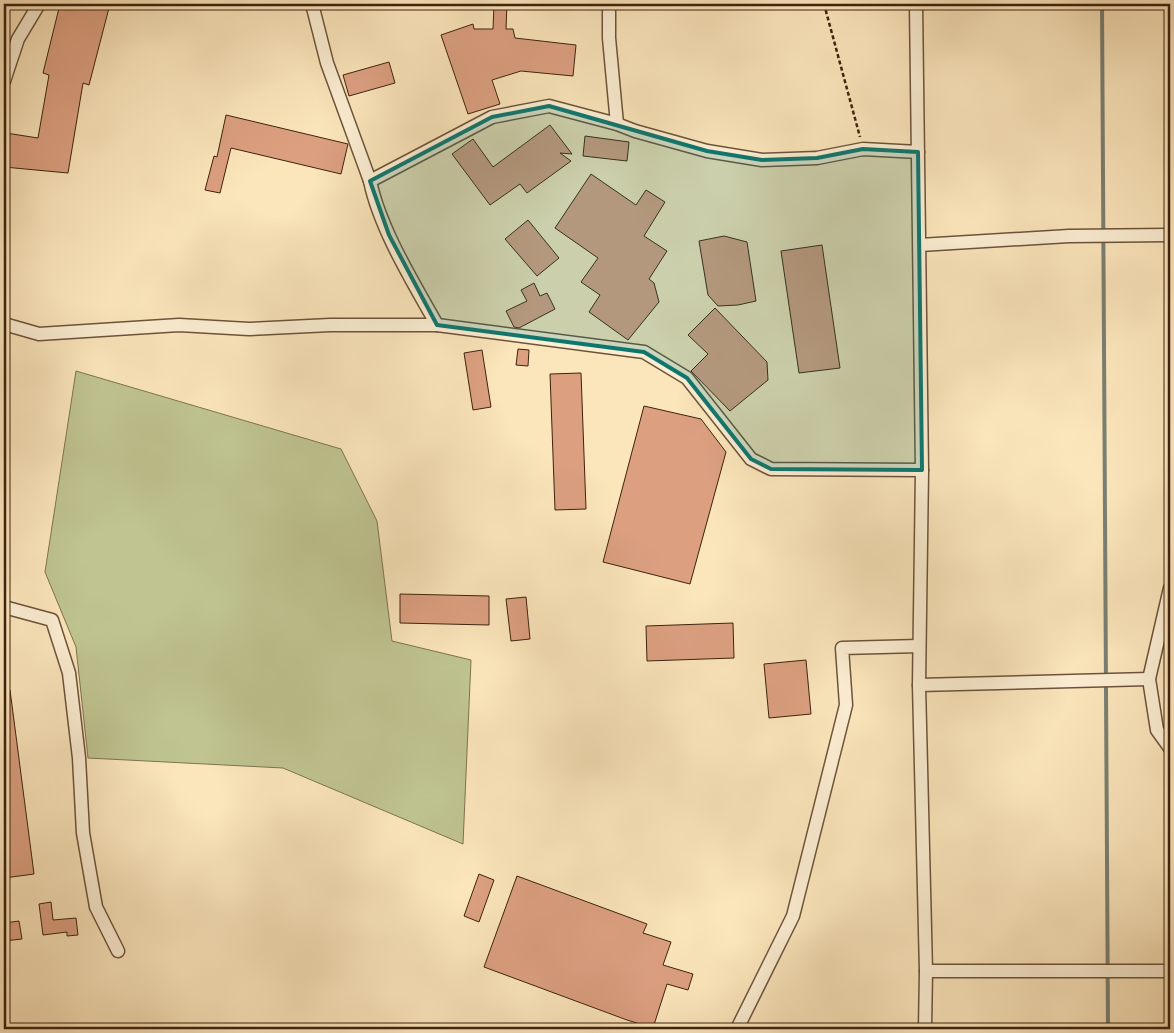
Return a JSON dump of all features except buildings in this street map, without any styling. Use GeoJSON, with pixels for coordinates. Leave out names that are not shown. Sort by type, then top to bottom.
{"type":"FeatureCollection","features":[{"type":"Feature","properties":{"kind":"street"},"geometry":{"type":"LineString","coordinates":[[4,81],[18,39],[39,4]]}},
{"type":"Feature","properties":{"kind":"street"},"geometry":{"type":"LineString","coordinates":[[312,4],[327,63],[370,181],[374,198],[389,235],[437,325]]}},
{"type":"Feature","properties":{"kind":"street"},"geometry":{"type":"LineString","coordinates":[[609,4],[609,38],[617,124]]}},
{"type":"Feature","properties":{"kind":"street"},"geometry":{"type":"LineString","coordinates":[[916,4],[922,470],[919,685],[926,971],[925,1029]]}},
{"type":"Feature","properties":{"kind":"street"},"geometry":{"type":"LineString","coordinates":[[370,181],[492,117],[549,106],[707,151],[762,160],[817,158],[863,149],[918,152]]}},
{"type":"Feature","properties":{"kind":"street"},"geometry":{"type":"LineString","coordinates":[[920,245],[1069,236],[1170,235]]}},
{"type":"Feature","properties":{"kind":"street"},"geometry":{"type":"LineString","coordinates":[[4,324],[39,334],[179,325],[249,329],[330,325],[437,325],[644,352],[687,378],[751,459],[771,469],[922,470]]}},
{"type":"Feature","properties":{"kind":"street"},"geometry":{"type":"LineString","coordinates":[[1170,588],[1149,679],[1157,730],[1170,748]]}},
{"type":"Feature","properties":{"kind":"street"},"geometry":{"type":"LineString","coordinates":[[4,607],[52,620],[69,673],[78,758],[83,833],[96,906],[118,951]]}},
{"type":"Feature","properties":{"kind":"street"},"geometry":{"type":"LineString","coordinates":[[737,1029],[793,916],[846,705],[842,648],[919,646]]}},
{"type":"Feature","properties":{"kind":"street"},"geometry":{"type":"LineString","coordinates":[[919,685],[1149,679]]}},
{"type":"Feature","properties":{"kind":"street"},"geometry":{"type":"LineString","coordinates":[[926,971],[1170,972]]}},
{"type":"Feature","properties":{"kind":"path"},"geometry":{"type":"LineString","coordinates":[[824,4],[863,149]]}},
{"type":"Feature","properties":{"kind":"highlighted area"},"geometry":{"type":"Polygon","coordinates":[[[549,106],[707,151],[762,160],[817,158],[863,149],[918,152],[922,470],[771,469],[751,459],[687,378],[644,352],[437,325],[389,235],[370,181],[492,117],[549,106]]]}},
{"type":"Feature","properties":{"kind":"green space"},"geometry":{"type":"Polygon","coordinates":[[[76,371],[341,449],[377,521],[392,641],[471,660],[463,844],[283,768],[88,758],[76,647],[45,572],[76,371]]]}},
{"type":"Feature","properties":{"kind":"waterway"},"geometry":{"type":"LineString","coordinates":[[1102,4],[1108,1029]]}}]}
